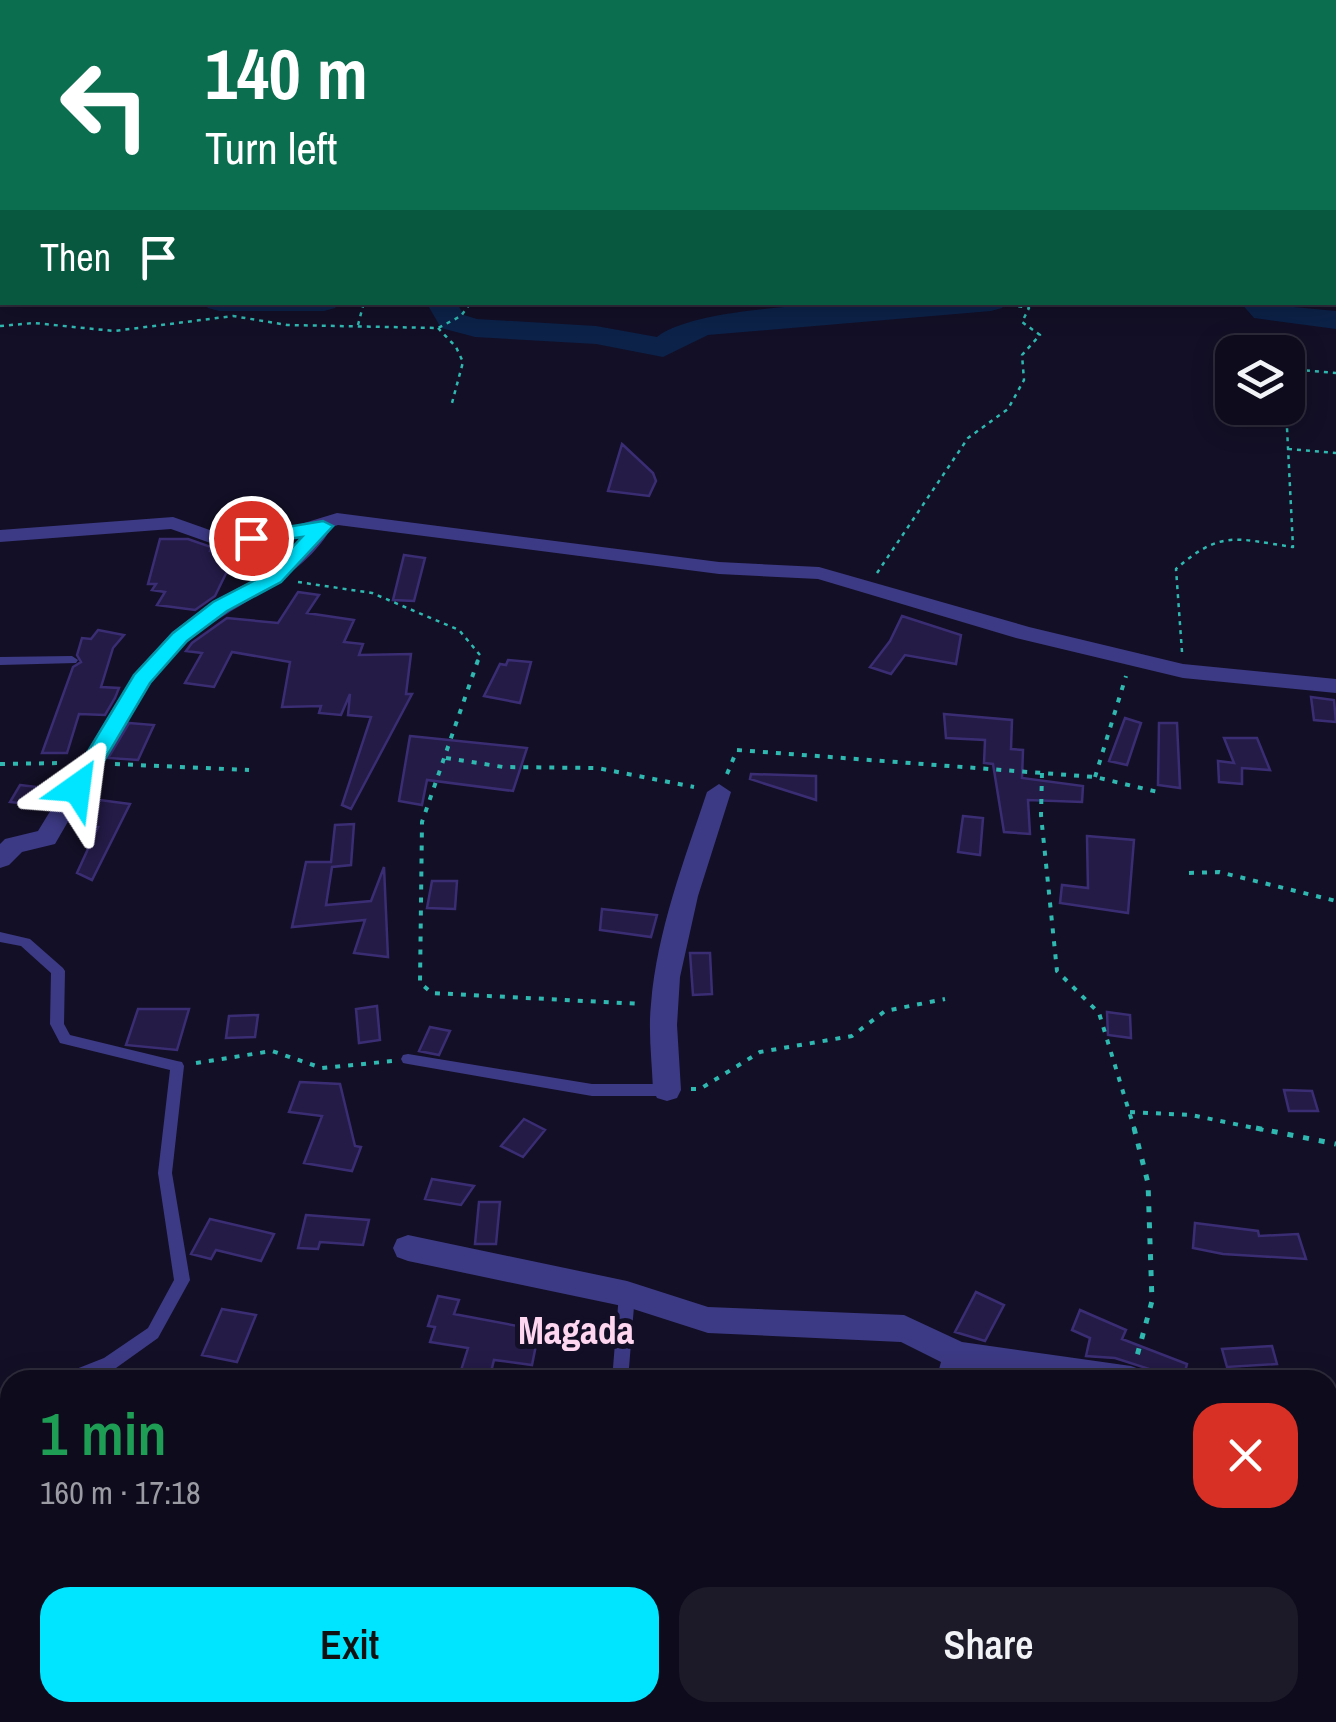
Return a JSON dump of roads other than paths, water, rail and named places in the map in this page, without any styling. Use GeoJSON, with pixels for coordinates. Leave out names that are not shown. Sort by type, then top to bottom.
{"type":"FeatureCollection","features":[{"type":"Feature","properties":{"kind":"street"},"geometry":{"type":"LineString","coordinates":[[0,536],[173,523],[219,540],[283,536],[336,519],[718,568],[820,573],[1024,633],[1183,671],[1336,686]]}},
{"type":"Feature","properties":{"kind":"street"},"geometry":{"type":"LineString","coordinates":[[0,859],[14,845],[46,838],[142,680],[180,637],[220,607],[274,578],[323,526]]}},
{"type":"Feature","properties":{"kind":"street"},"geometry":{"type":"LineString","coordinates":[[667,1090],[664,1005],[684,900],[719,792]]}},
{"type":"Feature","properties":{"kind":"street"},"geometry":{"type":"LineString","coordinates":[[408,1248],[627,1294],[708,1320],[904,1329],[956,1368],[985,1370]]}},
{"type":"Feature","properties":{"kind":"lane"},"geometry":{"type":"LineString","coordinates":[[0,661],[72,660]]}},
{"type":"Feature","properties":{"kind":"lane"},"geometry":{"type":"LineString","coordinates":[[0,937],[24,942],[58,971],[57,1024],[65,1039],[177,1066],[165,1174],[182,1280],[154,1333],[91,1370]]}},
{"type":"Feature","properties":{"kind":"lane"},"geometry":{"type":"LineString","coordinates":[[408,1059],[592,1090],[667,1090]]}},
{"type":"Feature","properties":{"kind":"lane"},"geometry":{"type":"LineString","coordinates":[[621,1370],[627,1294]]}},
{"type":"Feature","properties":{"kind":"waterway"},"geometry":{"type":"LineString","coordinates":[[443,305],[452,321],[475,328],[596,335],[663,348],[679,335],[703,326],[955,305]]}},
{"type":"Feature","properties":{"kind":"waterway"},"geometry":{"type":"LineString","coordinates":[[1258,305],[1265,312],[1336,320]]}},
{"type":"Feature","properties":{"kind":"district","name":"Magada"},"geometry":{"type":"Point","coordinates":[576,1331]}}]}
